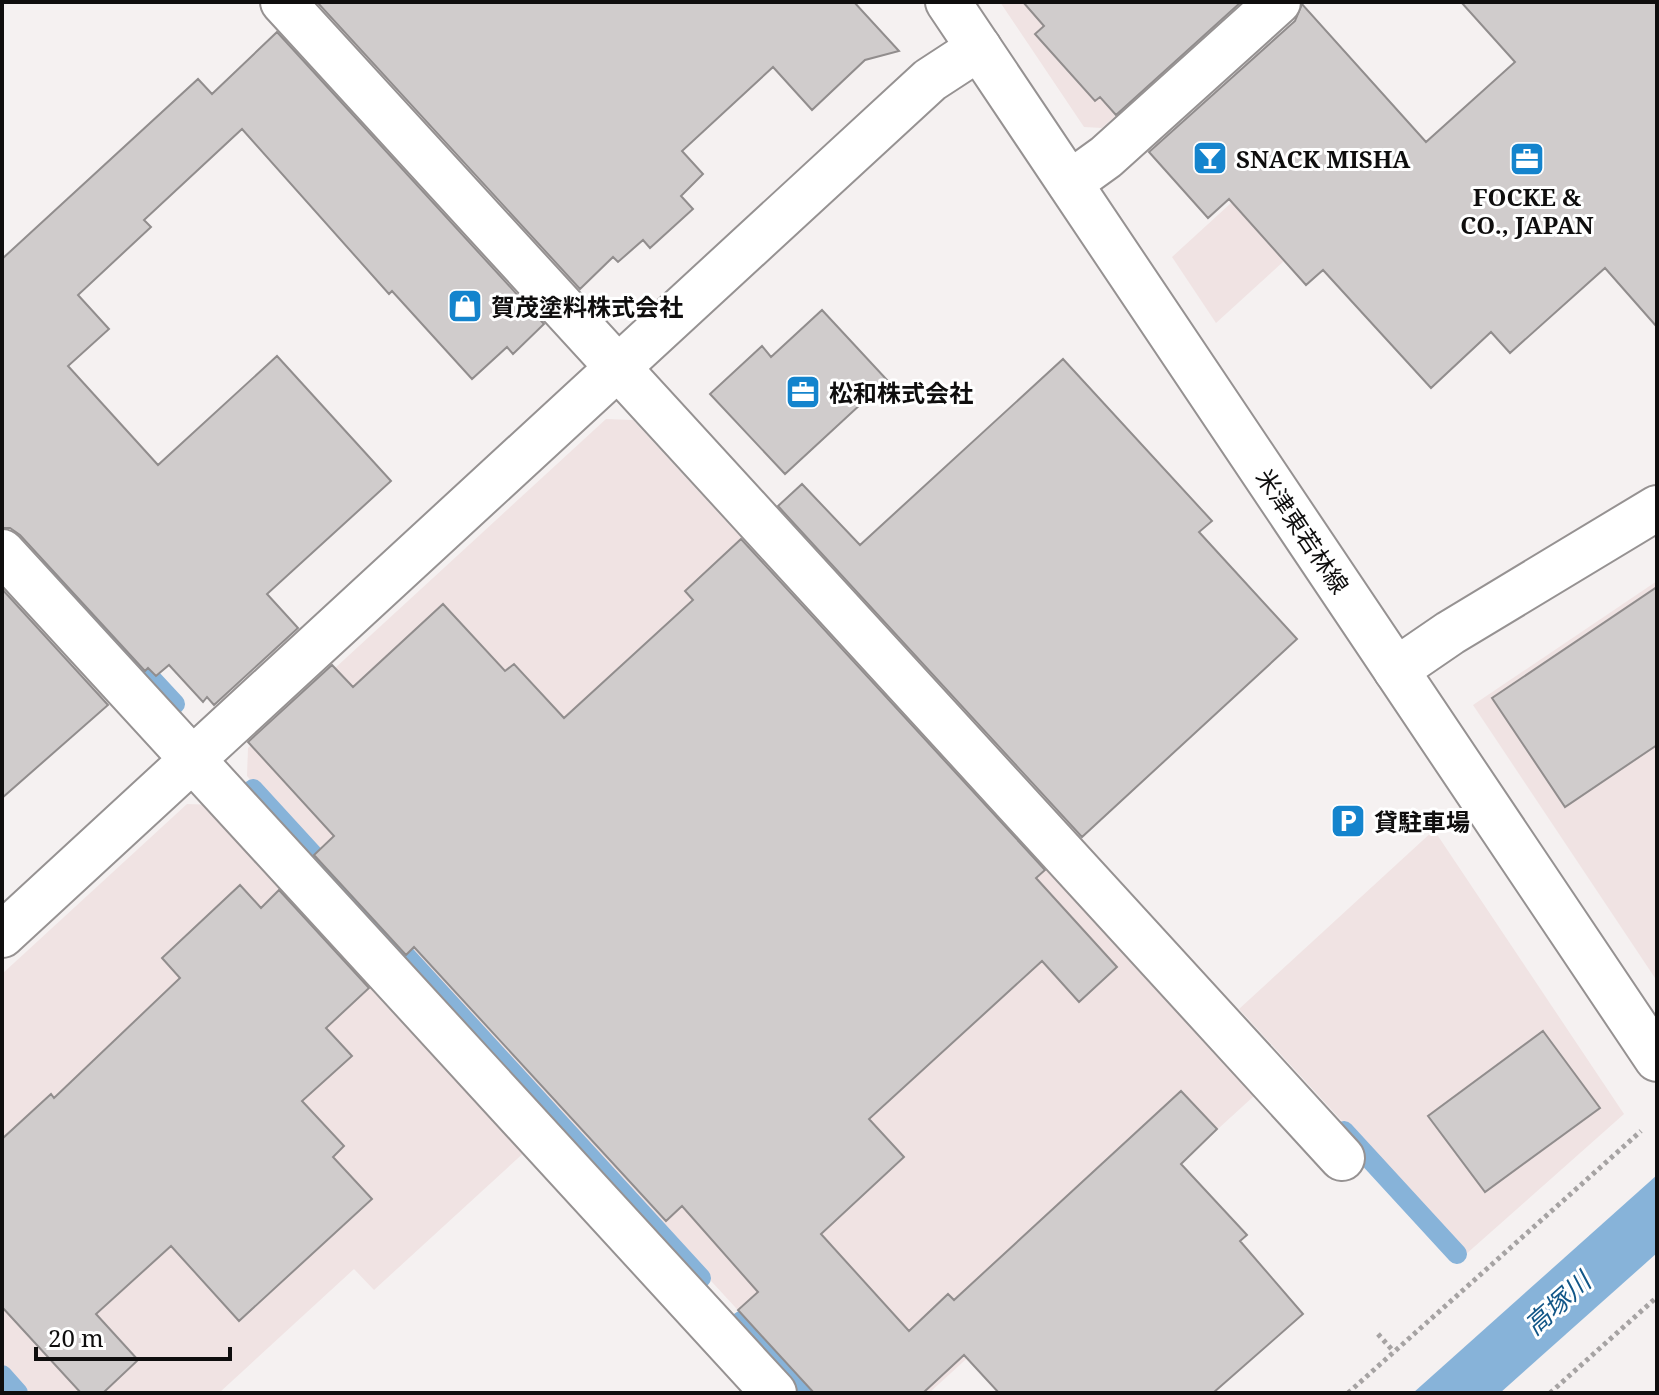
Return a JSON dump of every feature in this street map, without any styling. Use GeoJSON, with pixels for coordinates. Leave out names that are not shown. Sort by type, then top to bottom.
{"type":"FeatureCollection","features":[{"type":"Feature","properties":{"kind":"street"},"geometry":{"type":"LineString","coordinates":[[283,2],[1342,1158]]}},
{"type":"Feature","properties":{"kind":"street","name":"米津東若林線"},"geometry":{"type":"LineString","coordinates":[[948,2],[1657,1059]]}},
{"type":"Feature","properties":{"kind":"street"},"geometry":{"type":"LineString","coordinates":[[1070,183],[1106,157],[1278,2]]}},
{"type":"Feature","properties":{"kind":"street"},"geometry":{"type":"LineString","coordinates":[[2,935],[930,80],[979,48]]}},
{"type":"Feature","properties":{"kind":"street"},"geometry":{"type":"LineString","coordinates":[[1396,670],[1450,633],[1657,508]]}},
{"type":"Feature","properties":{"kind":"street"},"geometry":{"type":"LineString","coordinates":[[2,552],[774,1393]]}},
{"type":"Feature","properties":{"kind":"path"},"geometry":{"type":"LineString","coordinates":[[1348,1393],[1641,1131]]}},
{"type":"Feature","properties":{"kind":"path"},"geometry":{"type":"LineString","coordinates":[[1550,1393],[1657,1297]]}},
{"type":"Feature","properties":{"kind":"path"},"geometry":{"type":"LineString","coordinates":[[1378,1334],[1394,1352]]}},
{"type":"Feature","properties":{"kind":"shaded area"},"geometry":{"type":"Polygon","coordinates":[[[1000,2],[1242,2],[1102,128],[1084,127],[1000,2]]]}},
{"type":"Feature","properties":{"kind":"shaded area"},"geometry":{"type":"Polygon","coordinates":[[[1277,161],[1330,219],[1216,323],[1172,257],[1277,161]]]}},
{"type":"Feature","properties":{"kind":"shaded area"},"geometry":{"type":"Polygon","coordinates":[[[606,419],[633,420],[1254,1096],[929,1393],[814,1393],[247,776],[248,748],[606,419]]]}},
{"type":"Feature","properties":{"kind":"shaded area"},"geometry":{"type":"Polygon","coordinates":[[[1657,581],[1657,981],[1473,705],[1657,581]]]}},
{"type":"Feature","properties":{"kind":"shaded area"},"geometry":{"type":"Polygon","coordinates":[[[187,804],[215,805],[529,1148],[374,1290],[354,1269],[219,1393],[2,1393],[2,974],[187,804]]]}},
{"type":"Feature","properties":{"kind":"shaded area"},"geometry":{"type":"Polygon","coordinates":[[[1434,830],[1624,1114],[1465,1255],[1239,1009],[1434,830]]]}},
{"type":"Feature","properties":{"kind":"water","name":"高塚川"},"geometry":{"type":"Polygon","coordinates":[[[1657,1175],[1657,1253],[1500,1393],[1413,1393],[1657,1175]]]}},
{"type":"Feature","properties":{"kind":"building"},"geometry":{"type":"Polygon","coordinates":[[[317,2],[854,2],[899,51],[865,60],[812,110],[773,67],[682,151],[703,174],[681,196],[693,209],[650,248],[643,240],[618,262],[613,257],[580,289],[317,2]]]}},
{"type":"Feature","properties":{"kind":"building"},"geometry":{"type":"Polygon","coordinates":[[[1023,2],[1241,2],[1116,115],[1100,97],[1095,101],[1035,34],[1044,26],[1023,2]]]}},
{"type":"Feature","properties":{"kind":"building"},"geometry":{"type":"Polygon","coordinates":[[[1461,2],[1657,2],[1657,327],[1605,268],[1510,353],[1491,332],[1431,388],[1323,270],[1306,285],[1229,199],[1208,218],[1149,152],[1295,21],[1302,4],[1426,142],[1515,62],[1461,2]]]}},
{"type":"Feature","properties":{"kind":"building"},"geometry":{"type":"Polygon","coordinates":[[[277,32],[544,324],[513,354],[507,347],[472,379],[392,291],[389,294],[242,129],[144,220],[151,227],[78,295],[109,329],[68,366],[158,465],[277,356],[391,481],[267,594],[298,628],[214,705],[207,697],[203,702],[169,665],[156,676],[148,668],[145,671],[20,535],[10,528],[2,528],[2,259],[198,79],[212,94],[277,32]]]}},
{"type":"Feature","properties":{"kind":"building"},"geometry":{"type":"Polygon","coordinates":[[[822,310],[887,380],[785,474],[710,394],[762,346],[771,357],[822,310]]]}},
{"type":"Feature","properties":{"kind":"building"},"geometry":{"type":"Polygon","coordinates":[[[1063,359],[1212,521],[1199,532],[1297,639],[1082,837],[778,506],[802,484],[860,545],[1063,359]]]}},
{"type":"Feature","properties":{"kind":"building"},"geometry":{"type":"Polygon","coordinates":[[[741,539],[1045,870],[1036,878],[1117,967],[1079,1002],[1042,961],[869,1119],[904,1157],[821,1234],[909,1331],[948,1294],[954,1300],[1181,1091],[1217,1129],[1181,1164],[1247,1235],[1240,1241],[1303,1314],[1213,1393],[999,1393],[964,1355],[923,1393],[814,1393],[738,1310],[758,1292],[682,1206],[666,1221],[414,947],[406,955],[314,855],[334,836],[248,742],[332,665],[353,687],[443,604],[505,671],[514,664],[564,718],[693,600],[685,591],[741,539]]]}},
{"type":"Feature","properties":{"kind":"building"},"geometry":{"type":"Polygon","coordinates":[[[1657,587],[1657,745],[1565,807],[1492,698],[1657,587]]]}},
{"type":"Feature","properties":{"kind":"building"},"geometry":{"type":"Polygon","coordinates":[[[2,589],[108,705],[2,798],[2,589]]]}},
{"type":"Feature","properties":{"kind":"building"},"geometry":{"type":"Polygon","coordinates":[[[240,885],[261,908],[279,890],[369,988],[326,1028],[352,1056],[302,1101],[344,1146],[333,1157],[372,1199],[239,1321],[171,1246],[96,1314],[138,1360],[103,1393],[81,1393],[2,1307],[2,1139],[51,1094],[54,1098],[180,978],[162,958],[240,885]]]}},
{"type":"Feature","properties":{"kind":"building"},"geometry":{"type":"Polygon","coordinates":[[[1543,1031],[1600,1108],[1485,1192],[1428,1116],[1543,1031]]]}},
{"type":"Feature","properties":{"kind":"waterway"},"geometry":{"type":"LineString","coordinates":[[48,567],[175,704]]}},
{"type":"Feature","properties":{"kind":"waterway"},"geometry":{"type":"LineString","coordinates":[[253,789],[701,1278]]}},
{"type":"Feature","properties":{"kind":"waterway"},"geometry":{"type":"LineString","coordinates":[[1344,1131],[1457,1254]]}},
{"type":"Feature","properties":{"kind":"waterway"},"geometry":{"type":"LineString","coordinates":[[741,1321],[807,1393]]}},
{"type":"Feature","properties":{"kind":"waterway"},"geometry":{"type":"LineString","coordinates":[[2,1375],[18,1393]]}},
{"type":"Feature","properties":{"kind":"place","name":"SNACK MISHA"},"geometry":{"type":"Point","coordinates":[1210,158]}},
{"type":"Feature","properties":{"kind":"place","name":"FOCKE & CO., JAPAN"},"geometry":{"type":"Point","coordinates":[1527,159]}},
{"type":"Feature","properties":{"kind":"place","name":"賀茂塗料株式会社"},"geometry":{"type":"Point","coordinates":[465,306]}},
{"type":"Feature","properties":{"kind":"place","name":"松和株式会社"},"geometry":{"type":"Point","coordinates":[803,392]}},
{"type":"Feature","properties":{"kind":"place","name":"貸駐車場"},"geometry":{"type":"Point","coordinates":[1348,821]}}]}
